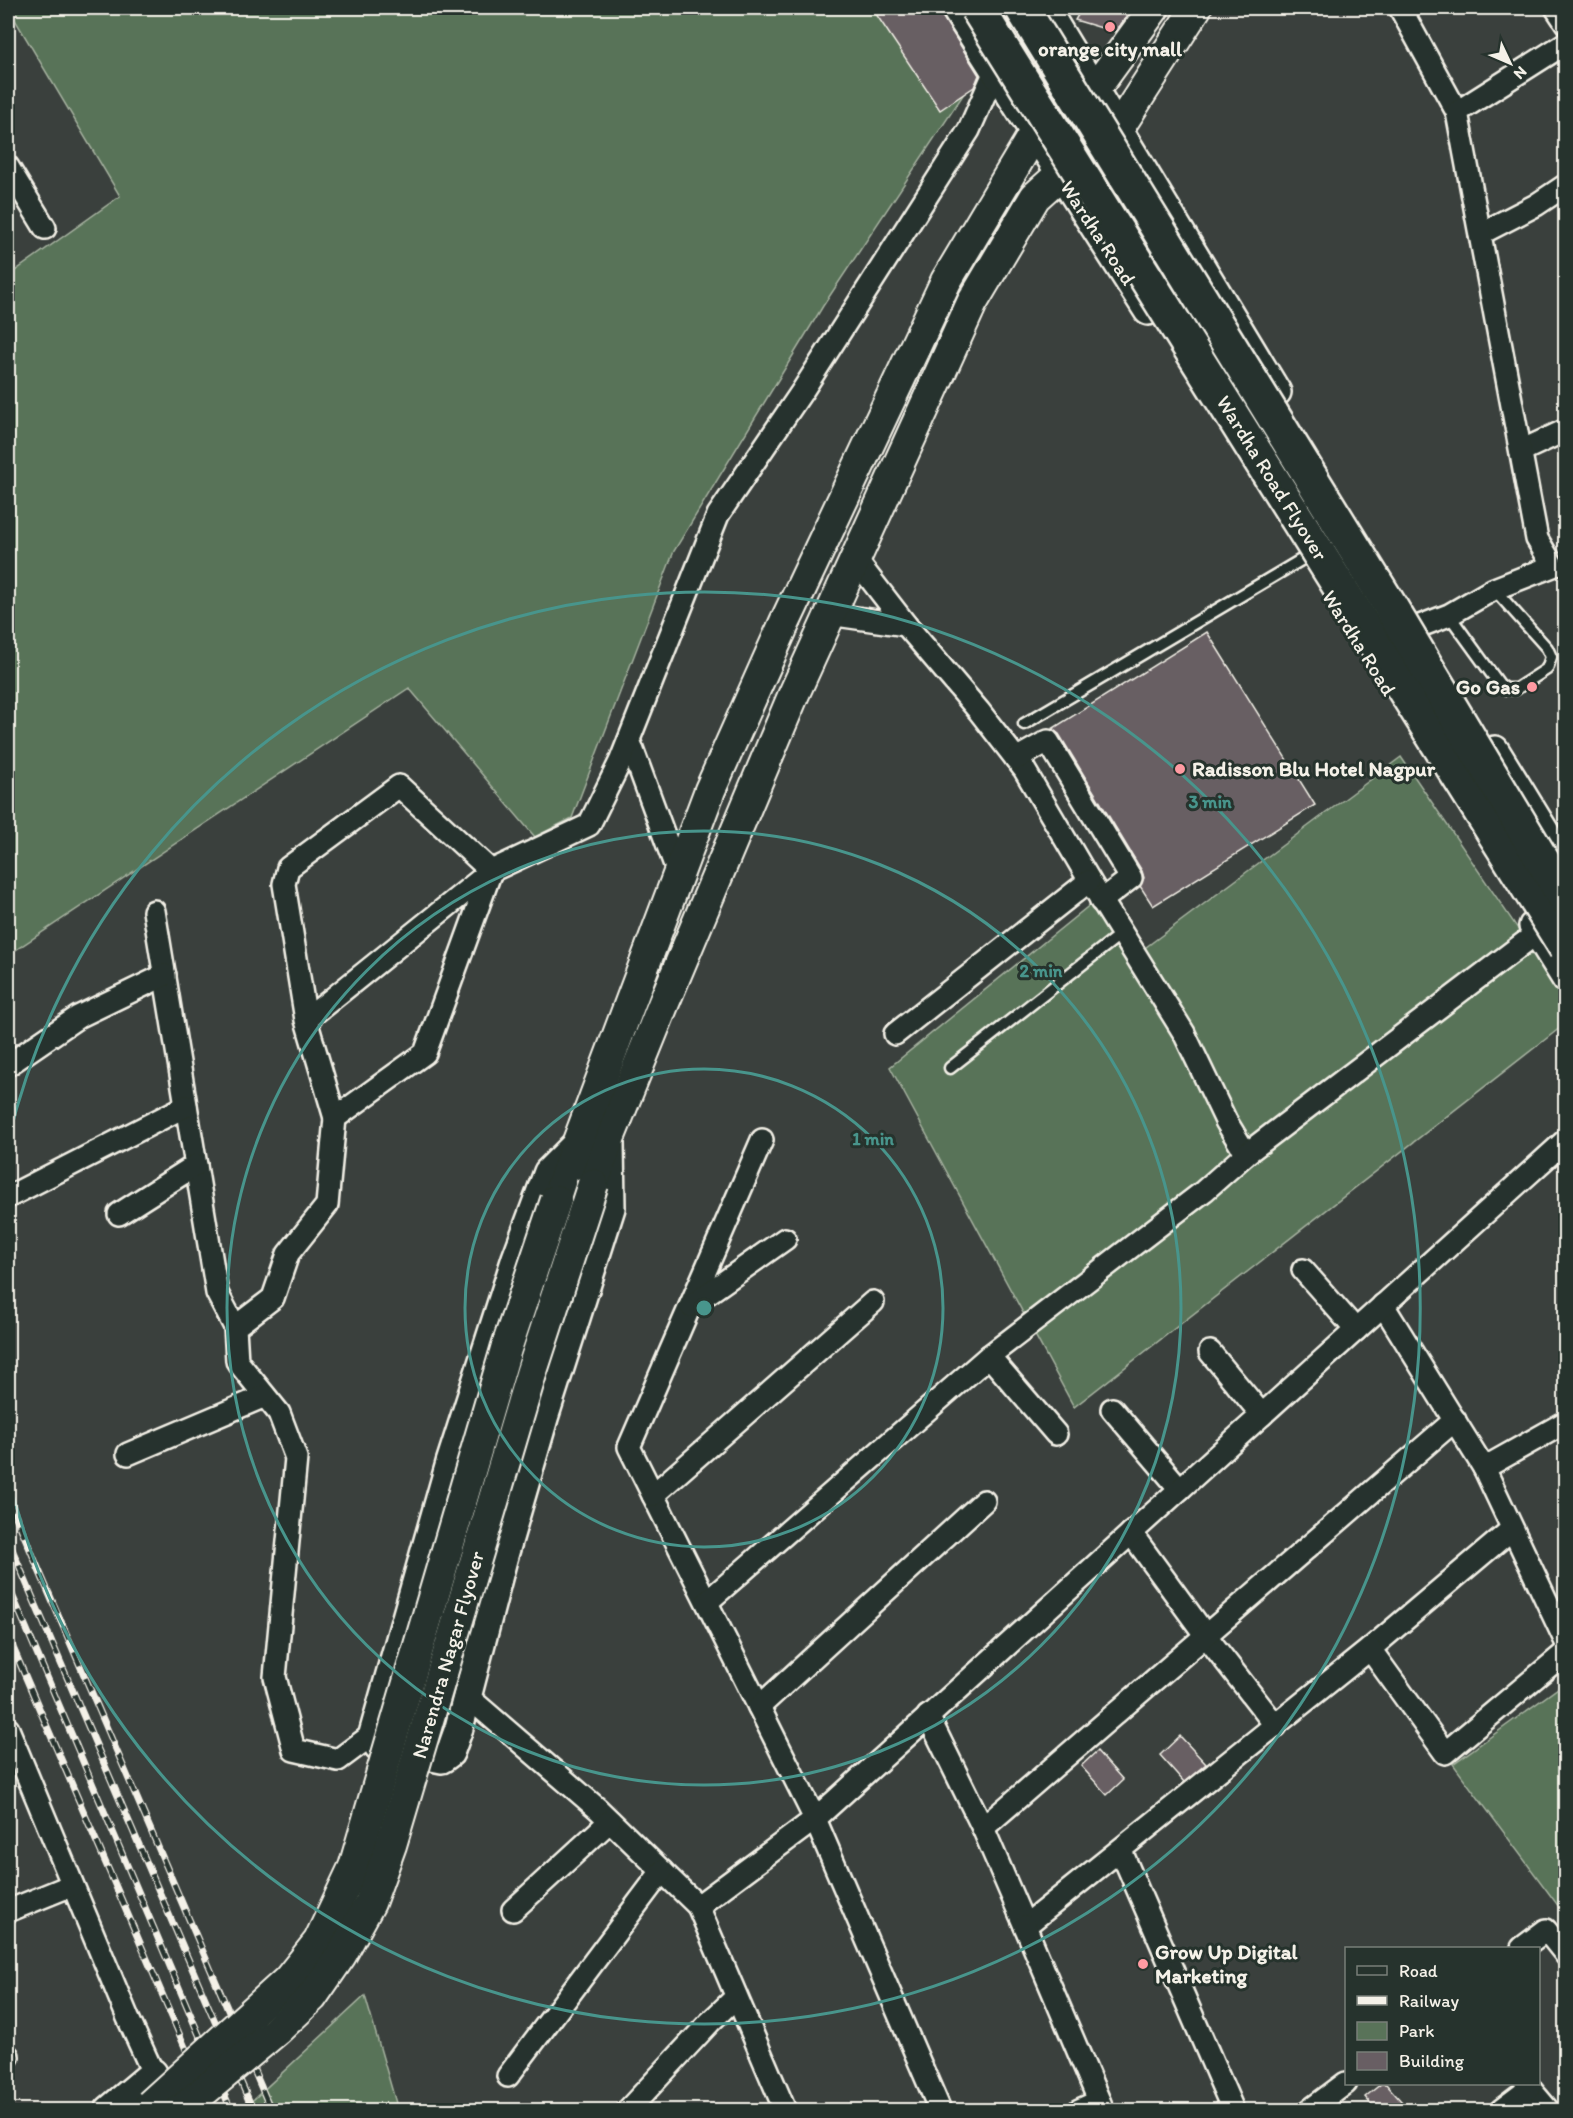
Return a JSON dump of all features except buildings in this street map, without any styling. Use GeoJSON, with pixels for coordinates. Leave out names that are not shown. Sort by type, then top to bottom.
{"type":"FeatureCollection","features":[{"type":"Feature","properties":{"kind":"highway","name":"Wardha Road Flyover"},"geometry":{"type":"LineString","coordinates":[[977,8],[1566,948]]}},
{"type":"Feature","properties":{"kind":"highway","name":"Wardha Road Flyover"},"geometry":{"type":"LineString","coordinates":[[1022,8],[1390,606],[1566,900]]}},
{"type":"Feature","properties":{"kind":"main road"},"geometry":{"type":"LineString","coordinates":[[1035,132],[1095,89],[1154,8]]}},
{"type":"Feature","properties":{"kind":"main road"},"geometry":{"type":"LineString","coordinates":[[1118,129],[1196,8]]}},
{"type":"Feature","properties":{"kind":"main road","name":"Narendra Nagar Flyover"},"geometry":{"type":"LineString","coordinates":[[182,2110],[276,2031],[312,1997],[341,1954],[370,1904],[391,1845],[531,1374],[609,1136],[788,706],[972,303],[1035,197],[1084,153],[1118,129]]}},
{"type":"Feature","properties":{"kind":"main road","name":"Narendra Nagar Flyover"},"geometry":{"type":"LineString","coordinates":[[143,2110],[288,1980],[318,1941],[354,1867],[506,1349],[556,1200],[710,790],[785,622],[946,281],[1035,132]]}},
{"type":"Feature","properties":{"kind":"street","name":"Wardha Road"},"geometry":{"type":"LineString","coordinates":[[955,8],[1305,557],[1566,979]]}},
{"type":"Feature","properties":{"kind":"street"},"geometry":{"type":"LineString","coordinates":[[1045,8],[1566,866]]}},
{"type":"Feature","properties":{"kind":"street"},"geometry":{"type":"LineString","coordinates":[[1400,8],[1457,112],[1537,539],[1559,564],[1494,588],[1449,615],[1419,626]]}},
{"type":"Feature","properties":{"kind":"street"},"geometry":{"type":"LineString","coordinates":[[1556,8],[1566,23]]}},
{"type":"Feature","properties":{"kind":"street"},"geometry":{"type":"LineString","coordinates":[[1457,112],[1566,43]]}},
{"type":"Feature","properties":{"kind":"street"},"geometry":{"type":"LineString","coordinates":[[306,1020],[491,872],[589,825],[620,762],[718,515],[804,390],[969,130],[995,71]]}},
{"type":"Feature","properties":{"kind":"street"},"geometry":{"type":"LineString","coordinates":[[8,167],[45,228]]}},
{"type":"Feature","properties":{"kind":"street"},"geometry":{"type":"LineString","coordinates":[[1480,234],[1536,206],[1566,185]]}},
{"type":"Feature","properties":{"kind":"street"},"geometry":{"type":"LineString","coordinates":[[1521,451],[1566,430]]}},
{"type":"Feature","properties":{"kind":"street"},"geometry":{"type":"LineString","coordinates":[[855,559],[1016,759],[1184,1034],[1226,1121],[1246,1154]]}},
{"type":"Feature","properties":{"kind":"street"},"geometry":{"type":"LineString","coordinates":[[829,614],[906,625]]}},
{"type":"Feature","properties":{"kind":"street"},"geometry":{"type":"LineString","coordinates":[[629,740],[678,873]]}},
{"type":"Feature","properties":{"kind":"street"},"geometry":{"type":"LineString","coordinates":[[1016,759],[1048,741],[1131,878],[1101,901]]}},
{"type":"Feature","properties":{"kind":"street"},"geometry":{"type":"LineString","coordinates":[[235,1327],[273,1298],[288,1254],[327,1205],[335,1118],[306,1020],[284,884],[288,868],[399,786],[491,872]]}},
{"type":"Feature","properties":{"kind":"street"},"geometry":{"type":"LineString","coordinates":[[335,1118],[425,1053],[491,872]]}},
{"type":"Feature","properties":{"kind":"street"},"geometry":{"type":"LineString","coordinates":[[895,1034],[1089,880]]}},
{"type":"Feature","properties":{"kind":"street"},"geometry":{"type":"LineString","coordinates":[[154,911],[217,1293],[235,1327],[237,1361],[279,1413],[296,1458],[275,1677],[294,1750],[338,1760],[373,1734],[450,1463],[516,1258],[548,1172],[577,1143]]}},
{"type":"Feature","properties":{"kind":"street"},"geometry":{"type":"LineString","coordinates":[[707,1602],[989,1356],[1204,1191],[1246,1154],[1537,933]]}},
{"type":"Feature","properties":{"kind":"street"},"geometry":{"type":"LineString","coordinates":[[8,1065],[78,1017],[165,975]]}},
{"type":"Feature","properties":{"kind":"street"},"geometry":{"type":"LineString","coordinates":[[8,1197],[186,1106]]}},
{"type":"Feature","properties":{"kind":"street"},"geometry":{"type":"LineString","coordinates":[[373,1734],[378,1746],[442,1759],[450,1753],[468,1696],[503,1558],[544,1418],[611,1208],[609,1136]]}},
{"type":"Feature","properties":{"kind":"street"},"geometry":{"type":"LineString","coordinates":[[762,1140],[629,1447],[815,1819],[940,2110]]}},
{"type":"Feature","properties":{"kind":"street"},"geometry":{"type":"LineString","coordinates":[[698,1906],[815,1819],[1566,1140]]}},
{"type":"Feature","properties":{"kind":"street"},"geometry":{"type":"LineString","coordinates":[[119,1214],[196,1165]]}},
{"type":"Feature","properties":{"kind":"street"},"geometry":{"type":"LineString","coordinates":[[690,1306],[785,1239]]}},
{"type":"Feature","properties":{"kind":"street"},"geometry":{"type":"LineString","coordinates":[[1303,1270],[1356,1330]]}},
{"type":"Feature","properties":{"kind":"street"},"geometry":{"type":"LineString","coordinates":[[653,1495],[873,1302]]}},
{"type":"Feature","properties":{"kind":"street"},"geometry":{"type":"LineString","coordinates":[[1383,1305],[1484,1468],[1566,1642]]}},
{"type":"Feature","properties":{"kind":"street"},"geometry":{"type":"LineString","coordinates":[[1210,1352],[1262,1415]]}},
{"type":"Feature","properties":{"kind":"street"},"geometry":{"type":"LineString","coordinates":[[989,1356],[1056,1434]]}},
{"type":"Feature","properties":{"kind":"street"},"geometry":{"type":"LineString","coordinates":[[128,1454],[265,1396]]}},
{"type":"Feature","properties":{"kind":"street"},"geometry":{"type":"LineString","coordinates":[[1112,1409],[1180,1489]]}},
{"type":"Feature","properties":{"kind":"street"},"geometry":{"type":"LineString","coordinates":[[983,1828],[1455,1420]]}},
{"type":"Feature","properties":{"kind":"street"},"geometry":{"type":"LineString","coordinates":[[1484,1468],[1566,1422]]}},
{"type":"Feature","properties":{"kind":"street"},"geometry":{"type":"LineString","coordinates":[[759,1707],[984,1501]]}},
{"type":"Feature","properties":{"kind":"street"},"geometry":{"type":"LineString","coordinates":[[1025,1926],[1370,1649],[1512,1529]]}},
{"type":"Feature","properties":{"kind":"street"},"geometry":{"type":"LineString","coordinates":[[1131,1533],[1206,1636],[1276,1725]]}},
{"type":"Feature","properties":{"kind":"street"},"geometry":{"type":"LineString","coordinates":[[1370,1649],[1445,1753],[1566,1652]]}},
{"type":"Feature","properties":{"kind":"street"},"geometry":{"type":"LineString","coordinates":[[468,1696],[610,1821],[698,1906],[784,2110]]}},
{"type":"Feature","properties":{"kind":"street"},"geometry":{"type":"LineString","coordinates":[[928,1716],[983,1828],[1101,2106],[1079,2110]]}},
{"type":"Feature","properties":{"kind":"street"},"geometry":{"type":"LineString","coordinates":[[8,1729],[72,1885],[171,2110]]}},
{"type":"Feature","properties":{"kind":"street"},"geometry":{"type":"LineString","coordinates":[[513,1910],[610,1821]]}},
{"type":"Feature","properties":{"kind":"street"},"geometry":{"type":"LineString","coordinates":[[1121,1851],[1233,2110]]}},
{"type":"Feature","properties":{"kind":"street"},"geometry":{"type":"LineString","coordinates":[[508,2076],[662,1871]]}},
{"type":"Feature","properties":{"kind":"street"},"geometry":{"type":"LineString","coordinates":[[8,1911],[72,1885]]}},
{"type":"Feature","properties":{"kind":"street"},"geometry":{"type":"LineString","coordinates":[[1523,1947],[1545,1930],[1566,1955]]}},
{"type":"Feature","properties":{"kind":"street"},"geometry":{"type":"LineString","coordinates":[[628,2110],[736,1997]]}},
{"type":"Feature","properties":{"kind":"street"},"geometry":{"type":"LineString","coordinates":[[108,2110],[153,2073]]}},
{"type":"Feature","properties":{"kind":"street"},"geometry":{"type":"LineString","coordinates":[[1310,2110],[1345,2084]]}},
{"type":"Feature","properties":{"kind":"street"},"geometry":{"type":"LineString","coordinates":[[1501,2110],[1528,2086],[1548,2110]]}},
{"type":"Feature","properties":{"kind":"lane"},"geometry":{"type":"LineString","coordinates":[[1024,724],[1305,557]]}},
{"type":"Feature","properties":{"kind":"lane"},"geometry":{"type":"LineString","coordinates":[[1449,615],[1499,684],[1506,689],[1516,689],[1547,669],[1551,657],[1547,648],[1494,588]]}},
{"type":"Feature","properties":{"kind":"lane"},"geometry":{"type":"LineString","coordinates":[[950,1068],[1122,933]]}},
{"type":"Feature","properties":{"kind":"green space"},"geometry":{"type":"Polygon","coordinates":[[[8,8],[913,8],[965,92],[823,306],[674,551],[572,818],[535,837],[409,688],[8,955],[8,276],[120,196],[8,8]]]}},
{"type":"Feature","properties":{"kind":"green space"},"geometry":{"type":"Polygon","coordinates":[[[1401,757],[1565,998],[1565,1024],[1074,1407],[890,1067],[1091,904],[1138,953],[1401,757]]]}},
{"type":"Feature","properties":{"kind":"green space"},"geometry":{"type":"Polygon","coordinates":[[[1565,1683],[1565,1915],[1453,1764],[1565,1683]]]}},
{"type":"Feature","properties":{"kind":"green space"},"geometry":{"type":"Polygon","coordinates":[[[365,1996],[398,2110],[242,2110],[365,1996]]]}},
{"type":"Feature","properties":{"kind":"railway"},"geometry":{"type":"LineString","coordinates":[[995,8],[1107,159],[1566,934]]}},
{"type":"Feature","properties":{"kind":"railway"},"geometry":{"type":"LineString","coordinates":[[1016,8],[1118,153],[1566,909]]}},
{"type":"Feature","properties":{"kind":"railway"},"geometry":{"type":"LineString","coordinates":[[8,1498],[271,2110]]}},
{"type":"Feature","properties":{"kind":"railway"},"geometry":{"type":"LineString","coordinates":[[8,1540],[253,2110]]}},
{"type":"Feature","properties":{"kind":"railway"},"geometry":{"type":"LineString","coordinates":[[8,1585],[231,2110]]}},
{"type":"Feature","properties":{"kind":"railway"},"geometry":{"type":"LineString","coordinates":[[8,1636],[212,2110]]}},
{"type":"Feature","properties":{"kind":"place","name":"orange city mall"},"geometry":{"type":"Point","coordinates":[1110,27]}},
{"type":"Feature","properties":{"kind":"place","name":"Go Gas"},"geometry":{"type":"Point","coordinates":[1532,687]}},
{"type":"Feature","properties":{"kind":"place","name":"Radisson Blu Hotel Nagpur"},"geometry":{"type":"Point","coordinates":[1180,769]}},
{"type":"Feature","properties":{"kind":"place","name":"Grow Up Digital Marketing"},"geometry":{"type":"Point","coordinates":[1143,1964]}}]}
